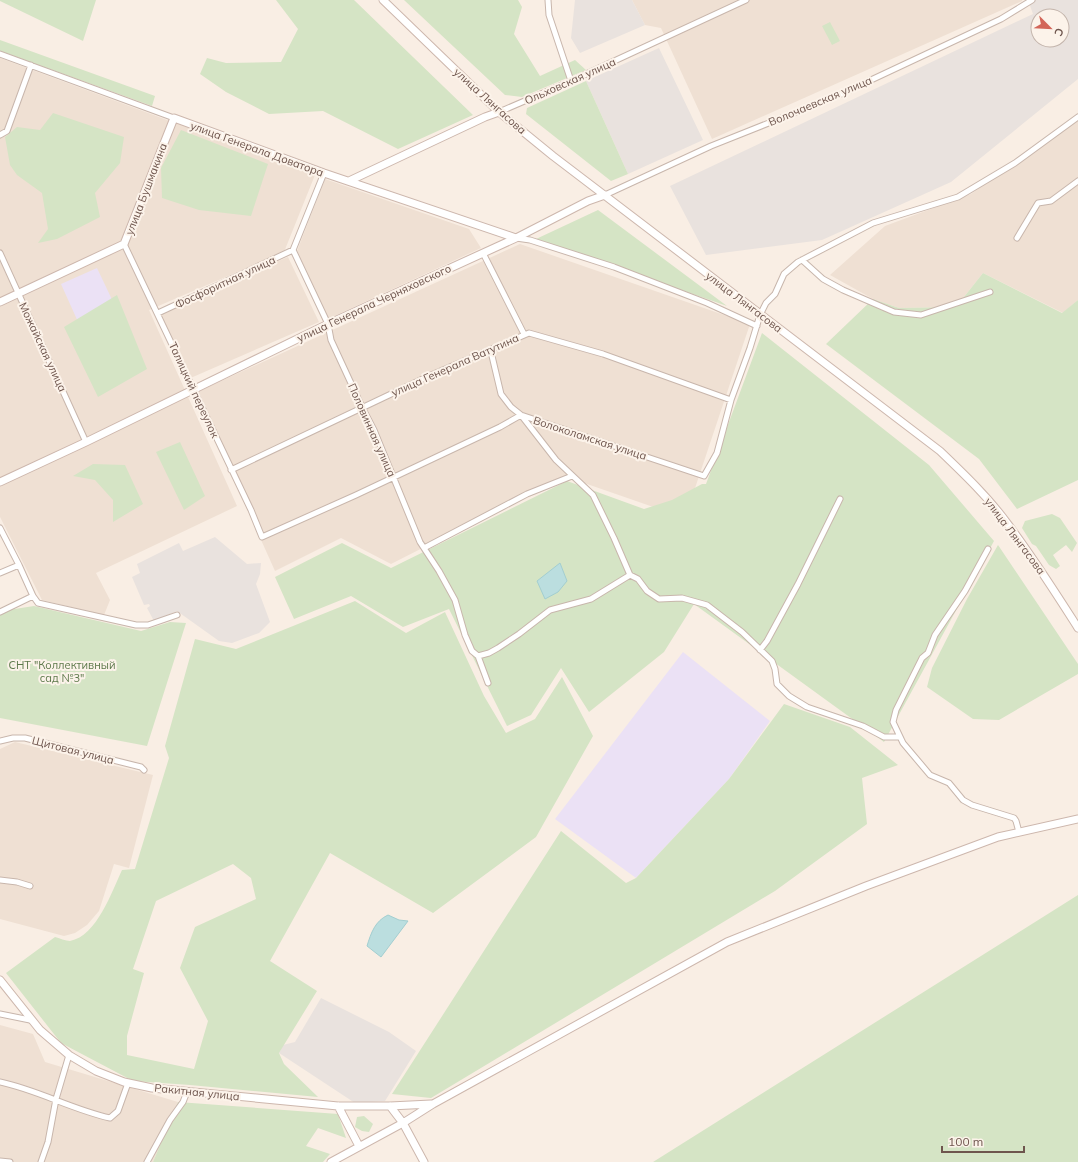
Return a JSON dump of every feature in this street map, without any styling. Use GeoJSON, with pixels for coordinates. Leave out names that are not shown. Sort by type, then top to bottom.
{"type":"FeatureCollection","features":[{"type":"Feature","properties":{"kind":"street","name":"улица Лянгасова"},"geometry":{"type":"LineString","coordinates":[[383,0],[499,112],[553,156],[940,451],[980,491],[1007,523],[1052,587],[1078,628]]}},
{"type":"Feature","properties":{"kind":"street"},"geometry":{"type":"LineString","coordinates":[[548,0],[549,15],[572,82]]}},
{"type":"Feature","properties":{"kind":"street","name":"Ольховская улица"},"geometry":{"type":"LineString","coordinates":[[349,181],[485,117],[572,82],[746,0]]}},
{"type":"Feature","properties":{"kind":"street","name":"Волочаевская улица"},"geometry":{"type":"LineString","coordinates":[[605,195],[711,146],[838,95],[1001,19],[1029,1]]}},
{"type":"Feature","properties":{"kind":"street","name":"улица Генерала Доватора"},"geometry":{"type":"LineString","coordinates":[[0,54],[324,173],[516,238]]}},
{"type":"Feature","properties":{"kind":"street"},"geometry":{"type":"LineString","coordinates":[[0,134],[7,131],[31,65]]}},
{"type":"Feature","properties":{"kind":"street"},"geometry":{"type":"LineString","coordinates":[[731,400],[760,315],[766,303],[775,294],[784,274],[802,260],[873,224],[958,197],[1015,162],[1078,117]]}},
{"type":"Feature","properties":{"kind":"street","name":"улица Бушмакина"},"geometry":{"type":"LineString","coordinates":[[0,302],[124,244],[174,118]]}},
{"type":"Feature","properties":{"kind":"street"},"geometry":{"type":"LineString","coordinates":[[293,250],[324,173]]}},
{"type":"Feature","properties":{"kind":"street"},"geometry":{"type":"LineString","coordinates":[[1017,238],[1038,203],[1051,201],[1078,181]]}},
{"type":"Feature","properties":{"kind":"street","name":"улица Генерала Черняховского"},"geometry":{"type":"LineString","coordinates":[[0,482],[86,442],[328,324],[516,238],[588,201],[605,195]]}},
{"type":"Feature","properties":{"kind":"street"},"geometry":{"type":"LineString","coordinates":[[516,238],[530,240],[614,268],[707,302],[757,326]]}},
{"type":"Feature","properties":{"kind":"street","name":"Талицкий переулок"},"geometry":{"type":"LineString","coordinates":[[124,244],[158,313],[262,537]]}},
{"type":"Feature","properties":{"kind":"street","name":"Фосфоритная улица"},"geometry":{"type":"LineString","coordinates":[[158,313],[293,250]]}},
{"type":"Feature","properties":{"kind":"street","name":"Половинная улица"},"geometry":{"type":"LineString","coordinates":[[293,250],[328,324],[332,340],[374,430],[420,542],[439,571],[455,600],[465,635],[472,652],[478,656],[488,683]]}},
{"type":"Feature","properties":{"kind":"street","name":"Можайская улица"},"geometry":{"type":"LineString","coordinates":[[0,253],[86,442]]}},
{"type":"Feature","properties":{"kind":"street"},"geometry":{"type":"LineString","coordinates":[[482,254],[524,334]]}},
{"type":"Feature","properties":{"kind":"street"},"geometry":{"type":"LineString","coordinates":[[802,260],[823,279],[843,290],[894,312],[921,315],[990,292]]}},
{"type":"Feature","properties":{"kind":"street","name":"улица Генерала Ватутина"},"geometry":{"type":"LineString","coordinates":[[231,470],[429,376],[529,333],[603,354],[731,400]]}},
{"type":"Feature","properties":{"kind":"street"},"geometry":{"type":"LineString","coordinates":[[492,349],[492,356],[502,394],[510,407],[521,415],[556,460],[593,495],[630,575],[638,579],[647,591],[660,599],[682,598],[707,605],[742,632],[772,661],[775,669],[777,684],[789,696],[806,707],[863,726],[884,737],[899,737]]}},
{"type":"Feature","properties":{"kind":"street","name":"Волоколамская улица"},"geometry":{"type":"LineString","coordinates":[[262,537],[356,495],[500,427],[521,415],[704,476],[717,453],[731,400]]}},
{"type":"Feature","properties":{"kind":"street"},"geometry":{"type":"LineString","coordinates":[[424,548],[527,494],[572,476]]}},
{"type":"Feature","properties":{"kind":"street"},"geometry":{"type":"LineString","coordinates":[[760,650],[767,641],[798,584],[840,499]]}},
{"type":"Feature","properties":{"kind":"street"},"geometry":{"type":"LineString","coordinates":[[0,528],[20,565],[35,601],[42,605],[136,625],[148,625],[177,615]]}},
{"type":"Feature","properties":{"kind":"street"},"geometry":{"type":"LineString","coordinates":[[988,549],[965,591],[935,635],[928,653],[922,658],[896,710],[893,722],[899,737],[930,775],[948,783],[963,800],[972,805],[1014,818],[1019,832]]}},
{"type":"Feature","properties":{"kind":"street"},"geometry":{"type":"LineString","coordinates":[[0,573],[20,565]]}},
{"type":"Feature","properties":{"kind":"street"},"geometry":{"type":"LineString","coordinates":[[478,656],[489,653],[498,648],[550,610],[591,599],[630,575]]}},
{"type":"Feature","properties":{"kind":"street"},"geometry":{"type":"LineString","coordinates":[[0,612],[33,596]]}},
{"type":"Feature","properties":{"kind":"street","name":"Щитовая улица"},"geometry":{"type":"LineString","coordinates":[[0,741],[13,738],[25,738],[141,767],[144,770]]}},
{"type":"Feature","properties":{"kind":"street"},"geometry":{"type":"LineString","coordinates":[[331,1162],[727,942],[873,883],[998,837],[1078,819]]}},
{"type":"Feature","properties":{"kind":"street"},"geometry":{"type":"LineString","coordinates":[[0,880],[17,882],[30,886]]}},
{"type":"Feature","properties":{"kind":"street","name":"Ракитная улица"},"geometry":{"type":"LineString","coordinates":[[0,980],[30,1020],[69,1054],[96,1071],[128,1083],[152,1088],[187,1092],[338,1106],[433,1104]]}},
{"type":"Feature","properties":{"kind":"street"},"geometry":{"type":"LineString","coordinates":[[0,1014],[30,1020]]}},
{"type":"Feature","properties":{"kind":"street"},"geometry":{"type":"LineString","coordinates":[[41,1162],[48,1142],[56,1099],[69,1054]]}},
{"type":"Feature","properties":{"kind":"street"},"geometry":{"type":"LineString","coordinates":[[0,1082],[56,1099],[93,1114],[110,1118],[118,1111],[128,1083]]}},
{"type":"Feature","properties":{"kind":"street"},"geometry":{"type":"LineString","coordinates":[[147,1162],[170,1120],[183,1102],[187,1092]]}},
{"type":"Feature","properties":{"kind":"street"},"geometry":{"type":"LineString","coordinates":[[338,1106],[359,1146]]}},
{"type":"Feature","properties":{"kind":"street"},"geometry":{"type":"LineString","coordinates":[[390,1106],[403,1123],[424,1162]]}},
{"type":"Feature","properties":{"kind":"street"},"geometry":{"type":"LineString","coordinates":[[0,1161],[10,1162]]}},
{"type":"Feature","properties":{"kind":"shaded area"},"geometry":{"type":"Polygon","coordinates":[[[575,0],[632,0],[645,25],[580,53],[571,38],[575,0]]]}},
{"type":"Feature","properties":{"kind":"shaded area"},"geometry":{"type":"Polygon","coordinates":[[[632,0],[1022,1],[712,139],[661,28],[645,25],[632,0]]]}},
{"type":"Feature","properties":{"kind":"shaded area"},"geometry":{"type":"Polygon","coordinates":[[[1028,0],[1078,0],[1078,79],[951,182],[822,240],[706,255],[670,186],[1030,15],[1030,48],[1070,48],[1070,8],[1031,8],[1028,0]]]}},
{"type":"Feature","properties":{"kind":"shaded area"},"geometry":{"type":"Polygon","coordinates":[[[659,48],[703,140],[628,174],[586,81],[659,48]]]}},
{"type":"Feature","properties":{"kind":"shaded area"},"geometry":{"type":"Polygon","coordinates":[[[0,58],[315,175],[284,252],[149,310],[237,506],[96,573],[110,600],[104,615],[42,600],[0,517],[0,58]]]}},
{"type":"Feature","properties":{"kind":"shaded area"},"geometry":{"type":"Polygon","coordinates":[[[1078,118],[1078,300],[1063,313],[983,273],[956,307],[899,308],[873,299],[830,275],[885,226],[971,194],[1078,118]]]}},
{"type":"Feature","properties":{"kind":"shaded area"},"geometry":{"type":"Polygon","coordinates":[[[325,179],[469,229],[481,248],[328,319],[297,251],[325,179]]]}},
{"type":"Feature","properties":{"kind":"shaded area"},"geometry":{"type":"Polygon","coordinates":[[[520,244],[750,324],[685,518],[564,476],[391,564],[341,538],[275,571],[195,393],[520,244]]]}},
{"type":"Feature","properties":{"kind":"shaded area"},"geometry":{"type":"Polygon","coordinates":[[[288,257],[319,322],[186,380],[154,313],[288,257]]]}},
{"type":"Feature","properties":{"kind":"shaded area"},"geometry":{"type":"Polygon","coordinates":[[[97,268],[125,327],[88,344],[61,284],[97,268]]]}},
{"type":"Feature","properties":{"kind":"shaded area"},"geometry":{"type":"Polygon","coordinates":[[[215,537],[247,564],[261,563],[260,574],[256,584],[270,622],[259,633],[232,643],[219,641],[177,611],[154,621],[147,608],[150,606],[149,604],[144,605],[132,577],[140,573],[137,564],[179,543],[183,551],[215,537]]]}},
{"type":"Feature","properties":{"kind":"shaded area"},"geometry":{"type":"Polygon","coordinates":[[[683,652],[770,721],[729,779],[636,878],[555,819],[683,652]]]}},
{"type":"Feature","properties":{"kind":"shaded area"},"geometry":{"type":"Polygon","coordinates":[[[15,742],[153,775],[129,868],[114,864],[99,911],[87,925],[75,933],[64,936],[0,919],[0,749],[15,742]]]}},
{"type":"Feature","properties":{"kind":"shaded area"},"geometry":{"type":"Polygon","coordinates":[[[321,998],[389,1032],[416,1051],[385,1101],[355,1103],[279,1053],[283,1045],[295,1042],[321,998]]]}},
{"type":"Feature","properties":{"kind":"shaded area"},"geometry":{"type":"Polygon","coordinates":[[[0,1025],[33,1034],[45,1062],[178,1102],[153,1162],[0,1162],[0,1025]]]}},
{"type":"Feature","properties":{"kind":"green space"},"geometry":{"type":"Polygon","coordinates":[[[0,0],[96,0],[83,41],[0,0]]]}},
{"type":"Feature","properties":{"kind":"green space"},"geometry":{"type":"Polygon","coordinates":[[[276,0],[354,0],[473,115],[398,149],[323,111],[269,114],[226,92],[200,74],[207,58],[226,63],[281,62],[298,29],[276,0]]]}},
{"type":"Feature","properties":{"kind":"green space"},"geometry":{"type":"Polygon","coordinates":[[[404,0],[518,0],[522,7],[514,34],[540,76],[575,60],[586,70],[522,97],[505,95],[404,0]]]}},
{"type":"Feature","properties":{"kind":"green space"},"geometry":{"type":"Polygon","coordinates":[[[830,22],[840,41],[832,45],[822,26],[830,22]]]}},
{"type":"Feature","properties":{"kind":"green space"},"geometry":{"type":"Polygon","coordinates":[[[0,40],[155,96],[152,106],[0,51],[0,40]]]}},
{"type":"Feature","properties":{"kind":"green space"},"geometry":{"type":"Polygon","coordinates":[[[586,81],[628,174],[611,181],[526,114],[527,108],[586,81]]]}},
{"type":"Feature","properties":{"kind":"green space"},"geometry":{"type":"Polygon","coordinates":[[[53,113],[124,137],[120,163],[95,193],[100,217],[57,239],[38,243],[48,229],[42,193],[17,175],[10,165],[5,137],[17,127],[40,130],[53,113]]]}},
{"type":"Feature","properties":{"kind":"green space"},"geometry":{"type":"Polygon","coordinates":[[[181,130],[268,164],[251,216],[199,210],[162,198],[161,168],[181,130]]]}},
{"type":"Feature","properties":{"kind":"green space"},"geometry":{"type":"Polygon","coordinates":[[[598,210],[727,306],[536,239],[598,210]]]}},
{"type":"Feature","properties":{"kind":"green space"},"geometry":{"type":"Polygon","coordinates":[[[983,273],[1062,313],[1078,300],[1078,480],[1017,509],[979,459],[826,344],[873,299],[899,308],[956,307],[983,273]]]}},
{"type":"Feature","properties":{"kind":"green space"},"geometry":{"type":"Polygon","coordinates":[[[117,295],[147,369],[98,397],[64,327],[117,295]]]}},
{"type":"Feature","properties":{"kind":"green space"},"geometry":{"type":"Polygon","coordinates":[[[762,333],[929,465],[994,541],[884,742],[694,604],[664,652],[589,712],[561,668],[531,715],[507,726],[449,609],[403,627],[351,596],[294,619],[275,577],[342,543],[391,568],[567,481],[644,509],[672,500],[702,484],[706,484],[762,333]]]}},
{"type":"Feature","properties":{"kind":"green space"},"geometry":{"type":"Polygon","coordinates":[[[180,442],[205,496],[184,510],[156,452],[180,442]]]}},
{"type":"Feature","properties":{"kind":"green space"},"geometry":{"type":"Polygon","coordinates":[[[93,464],[125,465],[143,504],[113,522],[113,500],[95,480],[73,476],[93,464]]]}},
{"type":"Feature","properties":{"kind":"green space"},"geometry":{"type":"Polygon","coordinates":[[[1052,514],[1060,518],[1077,543],[1072,552],[1066,545],[1053,555],[1060,566],[1056,569],[1049,565],[1036,546],[1032,544],[1022,528],[1025,521],[1052,514]]]}},
{"type":"Feature","properties":{"kind":"green space"},"geometry":{"type":"Polygon","coordinates":[[[998,545],[1078,664],[1078,674],[999,720],[973,719],[927,687],[932,668],[967,599],[998,545]]]}},
{"type":"Feature","properties":{"kind":"green space"},"geometry":{"type":"Polygon","coordinates":[[[355,601],[406,633],[445,612],[484,696],[506,733],[535,719],[562,677],[593,736],[536,837],[433,913],[330,853],[270,961],[317,991],[279,1053],[284,1064],[318,1097],[133,1081],[61,1043],[6,973],[55,937],[70,941],[80,937],[88,931],[102,912],[122,870],[135,869],[169,758],[165,746],[195,639],[236,649],[355,601]],[[233,864],[156,901],[133,969],[144,973],[127,1036],[127,1055],[194,1069],[208,1021],[180,968],[195,927],[256,899],[251,878],[233,864]]]}},
{"type":"Feature","properties":{"kind":"green space","name":"СНТ \"Коллективный сад №3\""},"geometry":{"type":"Polygon","coordinates":[[[34,606],[141,631],[170,622],[186,623],[147,746],[0,718],[0,614],[8,610],[34,606]]]}},
{"type":"Feature","properties":{"kind":"green space"},"geometry":{"type":"Polygon","coordinates":[[[784,704],[850,727],[898,765],[862,778],[867,824],[775,891],[431,1098],[392,1094],[561,831],[626,883],[636,878],[729,779],[784,704]]]}},
{"type":"Feature","properties":{"kind":"green space"},"geometry":{"type":"Polygon","coordinates":[[[1078,895],[1078,1162],[653,1162],[1078,895]]]}},
{"type":"Feature","properties":{"kind":"green space"},"geometry":{"type":"Polygon","coordinates":[[[178,1102],[338,1114],[346,1138],[318,1128],[306,1146],[330,1154],[323,1162],[153,1162],[178,1102]]]}},
{"type":"Feature","properties":{"kind":"green space"},"geometry":{"type":"Polygon","coordinates":[[[364,1116],[373,1124],[369,1132],[362,1131],[355,1127],[357,1117],[364,1116]]]}},
{"type":"Feature","properties":{"kind":"water"},"geometry":{"type":"Polygon","coordinates":[[[560,563],[567,581],[558,592],[545,599],[537,581],[560,563]]]}},
{"type":"Feature","properties":{"kind":"water"},"geometry":{"type":"Polygon","coordinates":[[[388,915],[399,920],[408,921],[381,957],[367,946],[372,932],[377,924],[388,915]]]}}]}
